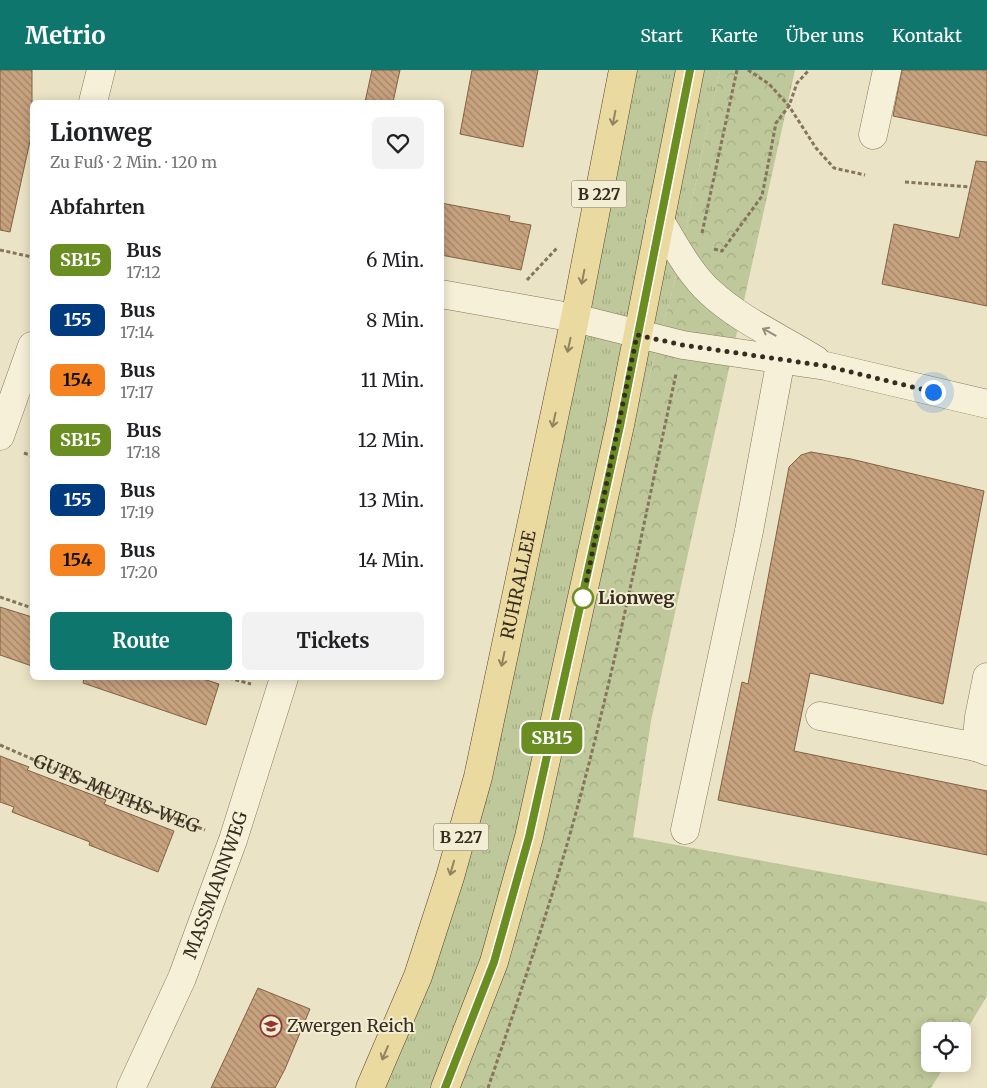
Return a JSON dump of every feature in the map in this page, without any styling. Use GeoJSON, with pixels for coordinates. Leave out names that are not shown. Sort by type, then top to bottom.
{"type":"FeatureCollection","features":[{"type":"Feature","properties":{"kind":"main road","name":"RUHRALLEE"},"geometry":{"type":"LineString","coordinates":[[370,1088],[418,976],[450,876],[478,777],[575,318],[623,70]]}},
{"type":"Feature","properties":{"kind":"main road"},"geometry":{"type":"LineString","coordinates":[[445,1088],[494,962],[529,837],[562,695],[690,70]]}},
{"type":"Feature","properties":{"kind":"street"},"geometry":{"type":"LineString","coordinates":[[94,100],[101,70]]}},
{"type":"Feature","properties":{"kind":"street"},"geometry":{"type":"LineString","coordinates":[[873,135],[887,70]]}},
{"type":"Feature","properties":{"kind":"street"},"geometry":{"type":"LineString","coordinates":[[660,220],[693,273],[710,292],[752,322],[826,366]]}},
{"type":"Feature","properties":{"kind":"street"},"geometry":{"type":"LineString","coordinates":[[444,295],[575,318],[683,345],[826,366],[987,404]]}},
{"type":"Feature","properties":{"kind":"street"},"geometry":{"type":"LineString","coordinates":[[0,436],[30,352]]}},
{"type":"Feature","properties":{"kind":"street"},"geometry":{"type":"LineString","coordinates":[[685,830],[750,531],[780,359]]}},
{"type":"Feature","properties":{"kind":"street"},"geometry":{"type":"LineString","coordinates":[[820,716],[982,749],[979,717],[987,677]]}},
{"type":"Feature","properties":{"kind":"street","name":"MASSMANNWEG"},"geometry":{"type":"LineString","coordinates":[[131,1088],[182,978],[233,840],[283,680]]}},
{"type":"Feature","properties":{"kind":"path"},"geometry":{"type":"LineString","coordinates":[[693,273],[737,70]]}},
{"type":"Feature","properties":{"kind":"path"},"geometry":{"type":"LineString","coordinates":[[748,70],[769,84],[789,106],[816,148],[834,168],[865,175]]}},
{"type":"Feature","properties":{"kind":"path"},"geometry":{"type":"LineString","coordinates":[[700,245],[722,251],[762,196],[776,123],[789,106],[797,83],[809,70]]}},
{"type":"Feature","properties":{"kind":"path"},"geometry":{"type":"LineString","coordinates":[[905,182],[970,187]]}},
{"type":"Feature","properties":{"kind":"path"},"geometry":{"type":"LineString","coordinates":[[0,250],[30,257]]}},
{"type":"Feature","properties":{"kind":"path"},"geometry":{"type":"LineString","coordinates":[[488,1088],[530,967],[568,840],[607,690],[683,345]]}},
{"type":"Feature","properties":{"kind":"path"},"geometry":{"type":"LineString","coordinates":[[0,597],[30,607]]}},
{"type":"Feature","properties":{"kind":"path","name":"GUTS-MUTHS-WEG"},"geometry":{"type":"LineString","coordinates":[[0,745],[124,799],[233,840]]}},
{"type":"Feature","properties":{"kind":"green space"},"geometry":{"type":"Polygon","coordinates":[[[625,70],[720,70],[673,289],[563,695],[442,1088],[372,1088],[418,979],[625,70]]]}},
{"type":"Feature","properties":{"kind":"green space"},"geometry":{"type":"Polygon","coordinates":[[[720,70],[795,70],[651,721],[633,837],[987,902],[987,996],[971,1023],[921,1022],[921,1072],[941,1072],[931,1088],[448,1088],[563,695],[673,289],[720,70]]]}},
{"type":"Feature","properties":{"kind":"building"},"geometry":{"type":"Polygon","coordinates":[[[0,70],[32,70],[30,141],[10,232],[0,230],[0,70]]]}},
{"type":"Feature","properties":{"kind":"building"},"geometry":{"type":"Polygon","coordinates":[[[372,70],[400,70],[393,100],[365,100],[372,70]]]}},
{"type":"Feature","properties":{"kind":"building"},"geometry":{"type":"Polygon","coordinates":[[[472,70],[538,70],[523,147],[460,134],[472,70]]]}},
{"type":"Feature","properties":{"kind":"building"},"geometry":{"type":"Polygon","coordinates":[[[902,70],[987,70],[987,136],[893,116],[902,70]]]}},
{"type":"Feature","properties":{"kind":"building"},"geometry":{"type":"Polygon","coordinates":[[[976,161],[987,162],[987,306],[882,284],[894,224],[959,238],[976,161]]]}},
{"type":"Feature","properties":{"kind":"building"},"geometry":{"type":"Polygon","coordinates":[[[444,204],[510,216],[509,221],[531,225],[521,270],[444,256],[444,204]]]}},
{"type":"Feature","properties":{"kind":"building"},"geometry":{"type":"Polygon","coordinates":[[[811,452],[851,459],[984,491],[943,704],[810,673],[794,751],[987,791],[987,855],[718,800],[742,682],[748,684],[789,467],[801,455],[811,452]]]}},
{"type":"Feature","properties":{"kind":"building"},"geometry":{"type":"Polygon","coordinates":[[[0,607],[30,616],[30,665],[0,655],[0,607]]]}},
{"type":"Feature","properties":{"kind":"building"},"geometry":{"type":"Polygon","coordinates":[[[84,680],[206,680],[219,684],[206,725],[83,683],[84,680]]]}},
{"type":"Feature","properties":{"kind":"building"},"geometry":{"type":"Polygon","coordinates":[[[0,756],[29,767],[27,770],[106,800],[104,804],[174,831],[158,872],[89,845],[90,842],[12,812],[14,807],[0,802],[0,756]]]}},
{"type":"Feature","properties":{"kind":"building","name":"Zwergen Reich"},"geometry":{"type":"Polygon","coordinates":[[[258,988],[310,1009],[285,1069],[275,1088],[211,1088],[258,988]]]}},
{"type":"Feature","properties":{"kind":"bus line","name":"SB15"},"geometry":{"type":"LineString","coordinates":[[445,1088],[494,962],[529,837],[562,695],[620,426],[690,70]]}},
{"type":"Feature","properties":{"kind":"place","name":"Lionweg"},"geometry":{"type":"Point","coordinates":[583,598]}},
{"type":"Feature","properties":{"kind":"place","name":"Zwergen Reich"},"geometry":{"type":"Point","coordinates":[271,1026]}},
{"type":"Feature","properties":{"kind":"route"},"geometry":{"type":"LineString","coordinates":[[583,598],[620,426],[637,335],[683,345],[826,366],[933,392]]}}]}
